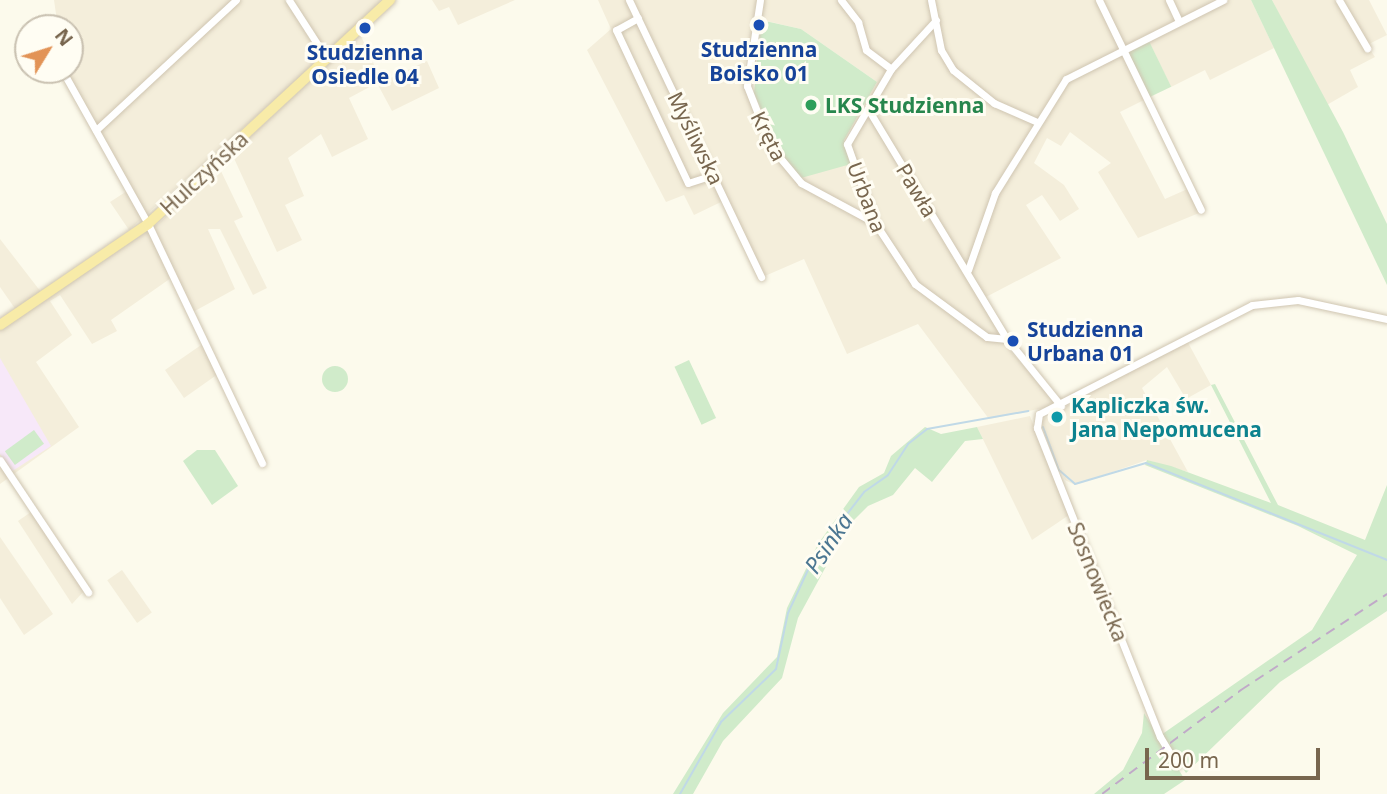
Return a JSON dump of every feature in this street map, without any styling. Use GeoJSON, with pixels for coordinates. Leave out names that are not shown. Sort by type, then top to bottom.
{"type":"FeatureCollection","features":[{"type":"Feature","properties":{"kind":"main road","name":"Hulczyńska"},"geometry":{"type":"LineString","coordinates":[[0,325],[148,224],[390,0]]}},
{"type":"Feature","properties":{"kind":"street"},"geometry":{"type":"LineString","coordinates":[[96,130],[236,0]]}},
{"type":"Feature","properties":{"kind":"street"},"geometry":{"type":"LineString","coordinates":[[289,0],[327,59]]}},
{"type":"Feature","properties":{"kind":"street","name":"Myśliwska"},"geometry":{"type":"LineString","coordinates":[[629,0],[761,277]]}},
{"type":"Feature","properties":{"kind":"street","name":"Kręta"},"geometry":{"type":"LineString","coordinates":[[760,0],[747,86],[771,147],[801,183],[876,223]]}},
{"type":"Feature","properties":{"kind":"street"},"geometry":{"type":"LineString","coordinates":[[841,0],[858,22],[866,50],[891,69]]}},
{"type":"Feature","properties":{"kind":"street"},"geometry":{"type":"LineString","coordinates":[[931,0],[941,50],[960,78],[993,103],[1035,121]]}},
{"type":"Feature","properties":{"kind":"street"},"geometry":{"type":"LineString","coordinates":[[1098,0],[1201,210]]}},
{"type":"Feature","properties":{"kind":"street"},"geometry":{"type":"LineString","coordinates":[[1169,0],[1179,21]]}},
{"type":"Feature","properties":{"kind":"street"},"geometry":{"type":"LineString","coordinates":[[968,270],[995,193],[1035,121],[1066,79],[1223,0]]}},
{"type":"Feature","properties":{"kind":"street"},"geometry":{"type":"LineString","coordinates":[[1339,0],[1367,48]]}},
{"type":"Feature","properties":{"kind":"street"},"geometry":{"type":"LineString","coordinates":[[638,18],[616,30],[688,183],[713,175]]}},
{"type":"Feature","properties":{"kind":"street","name":"Urbana"},"geometry":{"type":"LineString","coordinates":[[936,20],[891,69],[847,144],[876,223],[901,266],[931,301],[987,337],[1007,339]]}},
{"type":"Feature","properties":{"kind":"street"},"geometry":{"type":"LineString","coordinates":[[70,84],[148,224],[262,463]]}},
{"type":"Feature","properties":{"kind":"street","name":"Pawła"},"geometry":{"type":"LineString","coordinates":[[869,109],[1007,339],[1061,406]]}},
{"type":"Feature","properties":{"kind":"street"},"geometry":{"type":"LineString","coordinates":[[1061,406],[1252,305],[1298,300],[1387,319]]}},
{"type":"Feature","properties":{"kind":"street","name":"Sosnowiecka"},"geometry":{"type":"LineString","coordinates":[[1061,406],[1039,414],[1037,428],[1166,748],[1177,765]]}},
{"type":"Feature","properties":{"kind":"street"},"geometry":{"type":"LineString","coordinates":[[0,460],[88,592]]}},
{"type":"Feature","properties":{"kind":"shaded area"},"geometry":{"type":"Polygon","coordinates":[[[54,0],[386,0],[129,230],[110,202],[127,191],[72,84],[84,84],[84,14],[56,14],[54,0]]]}},
{"type":"Feature","properties":{"kind":"shaded area"},"geometry":{"type":"Polygon","coordinates":[[[432,0],[515,0],[458,25],[449,7],[439,11],[432,0]]]}},
{"type":"Feature","properties":{"kind":"shaded area"},"geometry":{"type":"Polygon","coordinates":[[[598,0],[758,0],[743,73],[759,131],[792,179],[872,225],[801,178],[845,149],[843,140],[877,82],[801,29],[758,19],[762,0],[1251,0],[1274,48],[1210,80],[1205,70],[1171,87],[1148,40],[1148,98],[1120,112],[1165,199],[1192,187],[1204,211],[1138,238],[1098,172],[1111,163],[1070,132],[1061,146],[1047,138],[1034,163],[1064,185],[1079,209],[1060,221],[1042,195],[1026,205],[1061,258],[986,297],[1010,338],[1004,344],[1059,405],[989,419],[918,324],[847,354],[804,259],[758,279],[723,201],[694,215],[684,195],[666,202],[587,50],[611,29],[598,0]]]}},
{"type":"Feature","properties":{"kind":"shaded area"},"geometry":{"type":"Polygon","coordinates":[[[1272,0],[1369,0],[1387,35],[1367,45],[1375,57],[1350,70],[1358,87],[1325,106],[1272,0]]]}},
{"type":"Feature","properties":{"kind":"shaded area"},"geometry":{"type":"Polygon","coordinates":[[[360,34],[382,82],[427,61],[439,88],[392,111],[377,83],[349,98],[368,139],[332,157],[321,134],[288,158],[304,196],[285,205],[302,240],[277,252],[232,154],[360,34]]]}},
{"type":"Feature","properties":{"kind":"shaded area"},"geometry":{"type":"Polygon","coordinates":[[[219,167],[243,217],[234,221],[267,288],[253,295],[220,229],[208,229],[235,289],[193,312],[171,278],[111,320],[117,331],[92,344],[60,295],[50,301],[72,335],[36,362],[79,427],[0,484],[0,329],[159,223],[219,167]]]}},
{"type":"Feature","properties":{"kind":"shaded area"},"geometry":{"type":"Polygon","coordinates":[[[0,239],[41,292],[16,310],[0,287],[0,239]]]}},
{"type":"Feature","properties":{"kind":"shaded area"},"geometry":{"type":"Polygon","coordinates":[[[1186,339],[1211,385],[1186,399],[1167,367],[1142,388],[1188,472],[1147,460],[1075,485],[1065,480],[1040,421],[1186,339]]]}},
{"type":"Feature","properties":{"kind":"shaded area"},"geometry":{"type":"Polygon","coordinates":[[[204,343],[218,374],[184,398],[165,370],[204,343]]]}},
{"type":"Feature","properties":{"kind":"shaded area"},"geometry":{"type":"Polygon","coordinates":[[[0,358],[51,446],[11,472],[0,454],[0,358]]]}},
{"type":"Feature","properties":{"kind":"shaded area"},"geometry":{"type":"Polygon","coordinates":[[[1030,416],[1069,515],[1032,540],[977,427],[1030,416]]]}},
{"type":"Feature","properties":{"kind":"shaded area"},"geometry":{"type":"Polygon","coordinates":[[[31,512],[85,590],[72,604],[18,521],[31,512]]]}},
{"type":"Feature","properties":{"kind":"shaded area"},"geometry":{"type":"Polygon","coordinates":[[[0,537],[53,614],[24,635],[0,598],[0,537]]]}},
{"type":"Feature","properties":{"kind":"shaded area"},"geometry":{"type":"Polygon","coordinates":[[[122,570],[152,613],[137,623],[107,580],[122,570]]]}},
{"type":"Feature","properties":{"kind":"green space"},"geometry":{"type":"Polygon","coordinates":[[[1251,0],[1272,0],[1343,132],[1387,224],[1387,285],[1251,0]]]}},
{"type":"Feature","properties":{"kind":"green space","name":"LKS Studzienna"},"geometry":{"type":"Polygon","coordinates":[[[761,20],[801,29],[877,82],[844,140],[851,164],[801,178],[780,153],[754,93],[761,20]]]}},
{"type":"Feature","properties":{"kind":"green space"},"geometry":{"type":"Polygon","coordinates":[[[1148,39],[1171,87],[1149,98],[1126,50],[1148,39]]]}},
{"type":"Feature","properties":{"kind":"green space"},"geometry":{"type":"Polygon","coordinates":[[[689,360],[716,418],[702,425],[674,367],[689,360]]]}},
{"type":"Feature","properties":{"kind":"green space"},"geometry":{"type":"Polygon","coordinates":[[[335,366],[344,370],[348,379],[344,388],[335,392],[326,388],[322,379],[326,370],[335,366]]]}},
{"type":"Feature","properties":{"kind":"green space"},"geometry":{"type":"Polygon","coordinates":[[[1215,384],[1278,505],[1365,540],[1387,485],[1387,611],[1280,682],[1186,773],[1161,735],[1312,630],[1357,555],[1298,526],[1145,465],[1147,460],[1171,466],[1271,503],[1211,385],[1215,384]]]}},
{"type":"Feature","properties":{"kind":"green space"},"geometry":{"type":"Polygon","coordinates":[[[925,427],[941,434],[977,427],[983,439],[965,441],[932,482],[915,468],[893,495],[868,506],[848,526],[798,618],[782,678],[723,741],[693,794],[673,794],[723,713],[777,657],[787,608],[818,544],[859,487],[884,473],[891,456],[925,427]]]}},
{"type":"Feature","properties":{"kind":"green space"},"geometry":{"type":"Polygon","coordinates":[[[34,430],[44,444],[15,465],[5,451],[34,430]]]}},
{"type":"Feature","properties":{"kind":"green space"},"geometry":{"type":"Polygon","coordinates":[[[197,450],[215,450],[238,486],[212,505],[183,461],[197,450]]]}},
{"type":"Feature","properties":{"kind":"green space"},"geometry":{"type":"Polygon","coordinates":[[[1144,713],[1185,780],[1164,794],[1094,794],[1123,770],[1142,733],[1144,713]]]}},
{"type":"Feature","properties":{"kind":"waterway","name":"Psinka"},"geometry":{"type":"LineString","coordinates":[[680,794],[721,722],[776,669],[788,613],[814,557],[864,492],[888,475],[908,444],[927,429],[1028,411]]}},
{"type":"Feature","properties":{"kind":"waterway","name":"Psinka"},"geometry":{"type":"LineString","coordinates":[[1043,427],[1059,470],[1075,484],[1146,463],[1387,560]]}},
{"type":"Feature","properties":{"kind":"railway"},"geometry":{"type":"LineString","coordinates":[[1102,794],[1241,690],[1387,594]]}},
{"type":"Feature","properties":{"kind":"place","name":"Studzienna Boisko 01"},"geometry":{"type":"Point","coordinates":[759,25]}},
{"type":"Feature","properties":{"kind":"place","name":"Studzienna Osiedle 04"},"geometry":{"type":"Point","coordinates":[365,28]}},
{"type":"Feature","properties":{"kind":"place","name":"LKS Studzienna"},"geometry":{"type":"Point","coordinates":[811,105]}},
{"type":"Feature","properties":{"kind":"place","name":"Studzienna Urbana 01"},"geometry":{"type":"Point","coordinates":[1013,341]}},
{"type":"Feature","properties":{"kind":"place","name":"Kapliczka św. Jana Nepomucena"},"geometry":{"type":"Point","coordinates":[1057,417]}}]}
